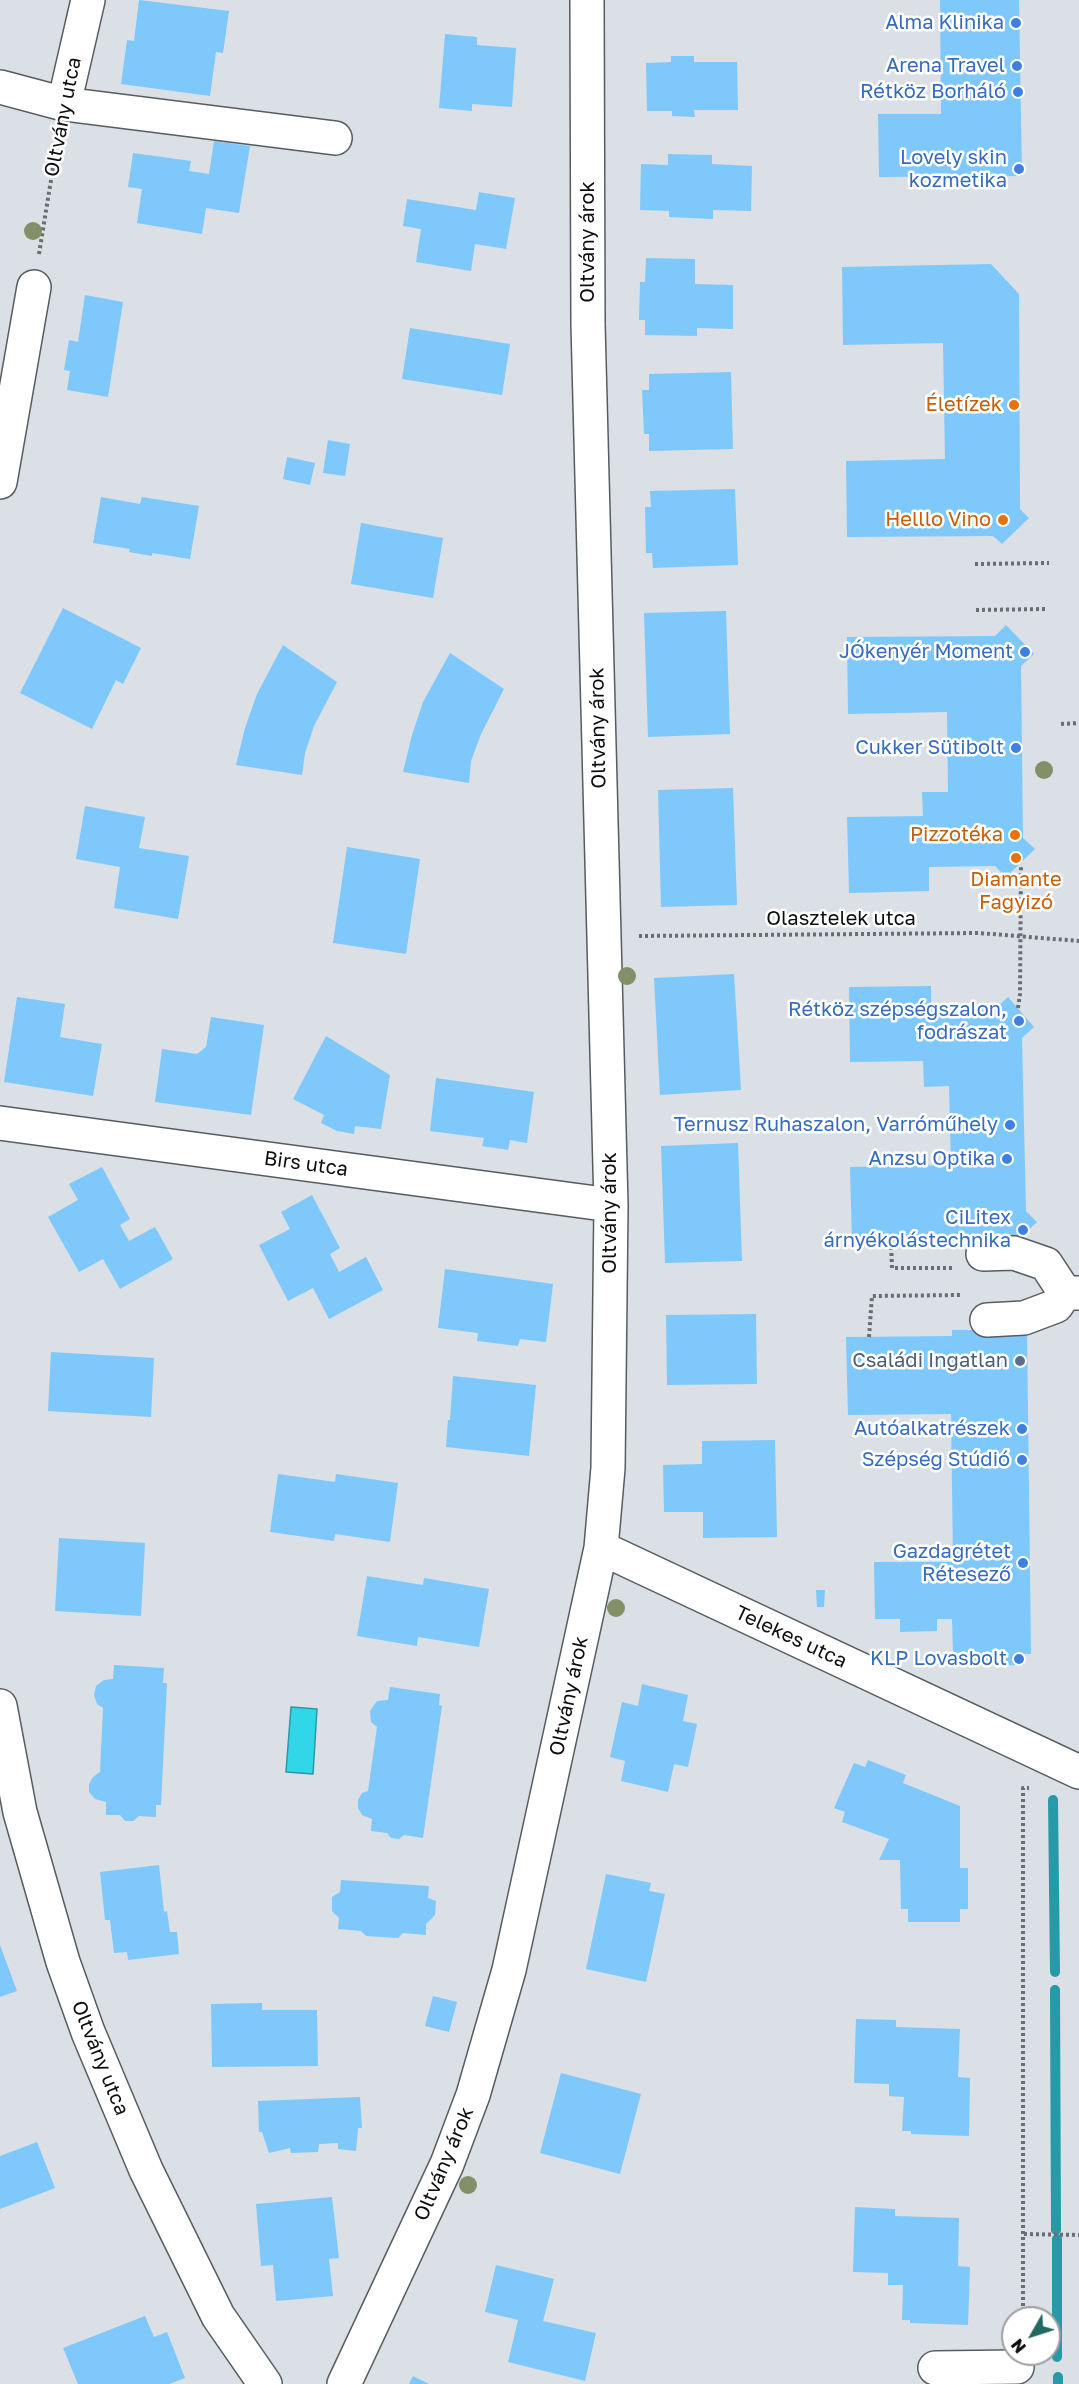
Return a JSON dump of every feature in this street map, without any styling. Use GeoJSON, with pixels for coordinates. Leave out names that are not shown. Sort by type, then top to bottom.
{"type":"FeatureCollection","features":[{"type":"Feature","properties":{"kind":"street","name":"Oltvány utca"},"geometry":{"type":"LineString","coordinates":[[64,104],[88,0]]}},
{"type":"Feature","properties":{"kind":"street","name":"Oltvány árok"},"geometry":{"type":"LineString","coordinates":[[344,2384],[447,2164],[473,2095],[509,1970],[601,1548],[608,1468],[611,1205],[588,324],[587,0]]}},
{"type":"Feature","properties":{"kind":"street"},"geometry":{"type":"LineString","coordinates":[[0,87],[64,104],[335,138]]}},
{"type":"Feature","properties":{"kind":"street"},"geometry":{"type":"LineString","coordinates":[[0,482],[34,287]]}},
{"type":"Feature","properties":{"kind":"street","name":"Birs utca"},"geometry":{"type":"LineString","coordinates":[[0,1123],[611,1205]]}},
{"type":"Feature","properties":{"kind":"street"},"geometry":{"type":"LineString","coordinates":[[983,1254],[1014,1253],[1046,1264],[1072,1293],[1056,1306],[1024,1318],[987,1320]]}},
{"type":"Feature","properties":{"kind":"street","name":"Telekes utca"},"geometry":{"type":"LineString","coordinates":[[601,1548],[1079,1772]]}},
{"type":"Feature","properties":{"kind":"street","name":"Oltvány utca"},"geometry":{"type":"LineString","coordinates":[[0,1706],[20,1812],[63,1962],[88,2032],[146,2170],[218,2316],[265,2384]]}},
{"type":"Feature","properties":{"kind":"street"},"geometry":{"type":"LineString","coordinates":[[935,2368],[1017,2367]]}},
{"type":"Feature","properties":{"kind":"path","name":"Oltvány utca"},"geometry":{"type":"LineString","coordinates":[[42,234],[64,104]]}},
{"type":"Feature","properties":{"kind":"path"},"geometry":{"type":"LineString","coordinates":[[975,564],[1049,563]]}},
{"type":"Feature","properties":{"kind":"path"},"geometry":{"type":"LineString","coordinates":[[976,610],[1047,609]]}},
{"type":"Feature","properties":{"kind":"path"},"geometry":{"type":"LineString","coordinates":[[1061,724],[1079,723]]}},
{"type":"Feature","properties":{"kind":"path"},"geometry":{"type":"LineString","coordinates":[[1018,1008],[1022,866]]}},
{"type":"Feature","properties":{"kind":"path","name":"Olasztelek utca"},"geometry":{"type":"LineString","coordinates":[[603,936],[979,933],[1079,941]]}},
{"type":"Feature","properties":{"kind":"path"},"geometry":{"type":"LineString","coordinates":[[869,1337],[872,1296],[966,1295]]}},
{"type":"Feature","properties":{"kind":"path"},"geometry":{"type":"LineString","coordinates":[[1023,2306],[1023,1788],[1035,1788]]}},
{"type":"Feature","properties":{"kind":"path"},"geometry":{"type":"LineString","coordinates":[[1024,2234],[1079,2235]]}},
{"type":"Feature","properties":{"kind":"water"},"geometry":{"type":"Polygon","coordinates":[[[291,1707],[317,1709],[313,1774],[286,1772],[291,1707]]]}},
{"type":"Feature","properties":{"kind":"building"},"geometry":{"type":"Polygon","coordinates":[[[139,0],[229,11],[223,53],[216,52],[210,96],[121,84],[127,40],[134,41],[139,0]]]}},
{"type":"Feature","properties":{"kind":"building"},"geometry":{"type":"Polygon","coordinates":[[[940,0],[1019,0],[1022,176],[879,177],[878,114],[941,114],[940,0]]]}},
{"type":"Feature","properties":{"kind":"building"},"geometry":{"type":"Polygon","coordinates":[[[445,34],[477,37],[477,45],[516,48],[512,107],[472,104],[472,111],[439,108],[445,34]]]}},
{"type":"Feature","properties":{"kind":"building"},"geometry":{"type":"Polygon","coordinates":[[[671,56],[694,56],[694,62],[737,62],[738,110],[694,110],[695,117],[672,116],[672,111],[647,111],[646,63],[671,62],[671,56]]]}},
{"type":"Feature","properties":{"kind":"building"},"geometry":{"type":"Polygon","coordinates":[[[214,141],[250,146],[239,213],[206,208],[202,234],[137,223],[142,189],[128,187],[133,153],[191,161],[189,171],[209,174],[214,141]]]}},
{"type":"Feature","properties":{"kind":"building"},"geometry":{"type":"Polygon","coordinates":[[[668,154],[712,155],[712,164],[752,166],[751,211],[713,210],[713,219],[669,217],[669,211],[640,210],[641,164],[668,165],[668,154]]]}},
{"type":"Feature","properties":{"kind":"building"},"geometry":{"type":"Polygon","coordinates":[[[479,192],[515,198],[506,249],[475,244],[471,271],[416,262],[421,229],[403,226],[407,199],[476,210],[479,192]]]}},
{"type":"Feature","properties":{"kind":"building"},"geometry":{"type":"Polygon","coordinates":[[[646,258],[695,259],[695,284],[733,285],[733,329],[697,328],[697,336],[645,335],[645,320],[639,320],[640,282],[645,282],[646,258]]]}},
{"type":"Feature","properties":{"kind":"building"},"geometry":{"type":"Polygon","coordinates":[[[991,264],[1019,294],[1020,509],[1029,518],[1002,544],[993,536],[847,537],[846,461],[945,459],[943,343],[843,345],[842,267],[991,264]]]}},
{"type":"Feature","properties":{"kind":"building"},"geometry":{"type":"Polygon","coordinates":[[[85,295],[123,302],[108,397],[67,390],[70,371],[64,370],[69,340],[78,342],[85,295]]]}},
{"type":"Feature","properties":{"kind":"building"},"geometry":{"type":"Polygon","coordinates":[[[410,328],[510,344],[502,395],[402,379],[410,328]]]}},
{"type":"Feature","properties":{"kind":"building"},"geometry":{"type":"Polygon","coordinates":[[[731,372],[733,449],[649,451],[649,434],[644,434],[642,390],[649,390],[649,374],[731,372]]]}},
{"type":"Feature","properties":{"kind":"building"},"geometry":{"type":"Polygon","coordinates":[[[328,440],[350,444],[345,476],[323,473],[328,440]]]}},
{"type":"Feature","properties":{"kind":"building"},"geometry":{"type":"Polygon","coordinates":[[[287,457],[315,463],[310,485],[283,479],[287,457]]]}},
{"type":"Feature","properties":{"kind":"building"},"geometry":{"type":"Polygon","coordinates":[[[735,489],[738,565],[653,568],[652,553],[646,553],[645,507],[651,507],[650,491],[735,489]]]}},
{"type":"Feature","properties":{"kind":"building"},"geometry":{"type":"Polygon","coordinates":[[[101,497],[140,504],[142,497],[199,506],[190,559],[152,553],[152,556],[129,552],[130,549],[93,543],[101,497]]]}},
{"type":"Feature","properties":{"kind":"building"},"geometry":{"type":"Polygon","coordinates":[[[361,523],[443,538],[433,598],[351,584],[361,523]]]}},
{"type":"Feature","properties":{"kind":"building"},"geometry":{"type":"Polygon","coordinates":[[[63,608],[141,648],[123,684],[116,680],[92,729],[20,693],[63,608]]]}},
{"type":"Feature","properties":{"kind":"building"},"geometry":{"type":"Polygon","coordinates":[[[726,611],[730,734],[648,737],[644,613],[726,611]]]}},
{"type":"Feature","properties":{"kind":"building"},"geometry":{"type":"Polygon","coordinates":[[[1006,625],[1034,654],[1021,666],[1023,838],[1035,849],[1006,877],[995,866],[929,867],[929,891],[849,893],[847,817],[923,816],[922,792],[948,792],[947,712],[848,714],[847,637],[995,636],[1006,625]]]}},
{"type":"Feature","properties":{"kind":"building"},"geometry":{"type":"Polygon","coordinates":[[[283,645],[337,682],[314,726],[305,753],[302,775],[236,765],[245,728],[257,694],[283,645]]]}},
{"type":"Feature","properties":{"kind":"building"},"geometry":{"type":"Polygon","coordinates":[[[450,653],[504,689],[481,734],[471,761],[469,783],[403,772],[423,702],[450,653]]]}},
{"type":"Feature","properties":{"kind":"building"},"geometry":{"type":"Polygon","coordinates":[[[733,788],[737,905],[661,907],[658,790],[733,788]]]}},
{"type":"Feature","properties":{"kind":"building"},"geometry":{"type":"Polygon","coordinates":[[[85,806],[145,817],[139,848],[189,856],[178,919],[114,908],[120,867],[76,859],[85,806]]]}},
{"type":"Feature","properties":{"kind":"building"},"geometry":{"type":"Polygon","coordinates":[[[347,847],[420,859],[406,954],[333,943],[347,847]]]}},
{"type":"Feature","properties":{"kind":"building"},"geometry":{"type":"Polygon","coordinates":[[[734,974],[741,1090],[660,1095],[654,978],[734,974]]]}},
{"type":"Feature","properties":{"kind":"building"},"geometry":{"type":"Polygon","coordinates":[[[931,986],[931,1008],[996,1008],[1008,997],[1034,1027],[1022,1038],[1026,1211],[1037,1222],[1009,1249],[998,1238],[852,1242],[850,1167],[951,1165],[949,1086],[924,1087],[923,1061],[850,1062],[849,987],[931,986]]]}},
{"type":"Feature","properties":{"kind":"building"},"geometry":{"type":"Polygon","coordinates":[[[17,997],[65,1004],[60,1037],[102,1044],[93,1096],[4,1082],[17,997]]]}},
{"type":"Feature","properties":{"kind":"building"},"geometry":{"type":"Polygon","coordinates":[[[211,1017],[264,1025],[251,1115],[155,1102],[162,1049],[197,1054],[206,1047],[211,1017]]]}},
{"type":"Feature","properties":{"kind":"building"},"geometry":{"type":"Polygon","coordinates":[[[326,1036],[390,1075],[381,1129],[355,1126],[354,1134],[337,1131],[321,1123],[324,1115],[293,1099],[326,1036]]]}},
{"type":"Feature","properties":{"kind":"building"},"geometry":{"type":"Polygon","coordinates":[[[436,1078],[534,1092],[527,1143],[510,1140],[508,1150],[482,1146],[484,1138],[430,1131],[436,1078]]]}},
{"type":"Feature","properties":{"kind":"building"},"geometry":{"type":"Polygon","coordinates":[[[738,1143],[742,1261],[665,1263],[661,1146],[738,1143]]]}},
{"type":"Feature","properties":{"kind":"building"},"geometry":{"type":"Polygon","coordinates":[[[102,1167],[130,1219],[120,1225],[129,1241],[155,1227],[173,1259],[120,1289],[103,1259],[79,1272],[48,1217],[78,1200],[69,1184],[102,1167]]]}},
{"type":"Feature","properties":{"kind":"building"},"geometry":{"type":"Polygon","coordinates":[[[312,1195],[340,1248],[330,1254],[339,1272],[366,1257],[383,1290],[329,1319],[313,1288],[288,1301],[259,1245],[290,1229],[281,1212],[312,1195]]]}},
{"type":"Feature","properties":{"kind":"building"},"geometry":{"type":"Polygon","coordinates":[[[445,1269],[553,1284],[546,1342],[520,1339],[518,1346],[477,1341],[478,1333],[438,1328],[445,1269]]]}},
{"type":"Feature","properties":{"kind":"building"},"geometry":{"type":"Polygon","coordinates":[[[756,1314],[757,1384],[667,1385],[666,1315],[756,1314]]]}},
{"type":"Feature","properties":{"kind":"building"},"geometry":{"type":"Polygon","coordinates":[[[952,1330],[1027,1330],[1031,1654],[1024,1654],[1024,1665],[961,1666],[961,1654],[953,1654],[952,1619],[937,1619],[937,1631],[900,1632],[900,1619],[875,1619],[874,1562],[953,1562],[951,1414],[848,1415],[846,1337],[952,1336],[952,1330]]]}},
{"type":"Feature","properties":{"kind":"building"},"geometry":{"type":"Polygon","coordinates":[[[51,1352],[154,1358],[151,1417],[48,1411],[51,1352]]]}},
{"type":"Feature","properties":{"kind":"building"},"geometry":{"type":"Polygon","coordinates":[[[453,1376],[536,1385],[529,1456],[446,1447],[453,1376]]]}},
{"type":"Feature","properties":{"kind":"building"},"geometry":{"type":"Polygon","coordinates":[[[775,1440],[777,1537],[703,1538],[703,1512],[664,1512],[663,1465],[702,1464],[702,1441],[775,1440]]]}},
{"type":"Feature","properties":{"kind":"building"},"geometry":{"type":"Polygon","coordinates":[[[278,1474],[335,1482],[336,1474],[398,1483],[390,1542],[335,1534],[334,1541],[270,1532],[278,1474]]]}},
{"type":"Feature","properties":{"kind":"building"},"geometry":{"type":"Polygon","coordinates":[[[59,1538],[145,1543],[141,1616],[55,1611],[59,1538]]]}},
{"type":"Feature","properties":{"kind":"building"},"geometry":{"type":"Polygon","coordinates":[[[367,1576],[423,1585],[424,1578],[489,1589],[479,1647],[418,1637],[417,1646],[357,1636],[367,1576]]]}},
{"type":"Feature","properties":{"kind":"building"},"geometry":{"type":"Polygon","coordinates":[[[816,1590],[825,1590],[824,1607],[817,1607],[816,1590]]]}},
{"type":"Feature","properties":{"kind":"building"},"geometry":{"type":"Polygon","coordinates":[[[114,1665],[164,1668],[163,1683],[167,1683],[161,1805],[156,1805],[156,1817],[139,1816],[133,1821],[125,1821],[120,1815],[106,1815],[106,1802],[95,1799],[89,1792],[89,1784],[100,1772],[103,1708],[97,1704],[94,1695],[96,1686],[104,1680],[113,1679],[114,1665]]]}},
{"type":"Feature","properties":{"kind":"building"},"geometry":{"type":"Polygon","coordinates":[[[642,1684],[688,1695],[683,1721],[697,1724],[688,1767],[674,1764],[668,1792],[621,1781],[625,1761],[610,1757],[622,1702],[638,1706],[642,1684]]]}},
{"type":"Feature","properties":{"kind":"building"},"geometry":{"type":"Polygon","coordinates":[[[390,1687],[440,1694],[439,1705],[442,1706],[423,1838],[404,1835],[399,1839],[391,1838],[387,1833],[371,1831],[372,1819],[362,1815],[358,1808],[358,1800],[362,1793],[368,1791],[377,1727],[371,1722],[370,1711],[377,1701],[388,1700],[390,1687]]]}},
{"type":"Feature","properties":{"kind":"building"},"geometry":{"type":"Polygon","coordinates":[[[868,1760],[906,1775],[903,1783],[960,1806],[960,1868],[968,1868],[968,1909],[960,1909],[960,1922],[908,1922],[908,1909],[901,1909],[900,1860],[879,1860],[889,1839],[842,1822],[845,1812],[834,1808],[854,1763],[865,1767],[868,1760]]]}},
{"type":"Feature","properties":{"kind":"building"},"geometry":{"type":"Polygon","coordinates":[[[159,1865],[164,1912],[167,1911],[170,1932],[177,1932],[179,1954],[128,1960],[127,1952],[114,1953],[110,1920],[105,1920],[100,1872],[159,1865]]]}},
{"type":"Feature","properties":{"kind":"building"},"geometry":{"type":"Polygon","coordinates":[[[606,1874],[651,1883],[649,1891],[665,1894],[646,1982],[586,1969],[606,1874]]]}},
{"type":"Feature","properties":{"kind":"building"},"geometry":{"type":"Polygon","coordinates":[[[341,1880],[429,1886],[428,1898],[436,1901],[435,1915],[426,1924],[426,1935],[403,1933],[398,1938],[366,1936],[361,1931],[338,1929],[339,1918],[332,1911],[332,1897],[340,1892],[341,1880]]]}},
{"type":"Feature","properties":{"kind":"building"},"geometry":{"type":"Polygon","coordinates":[[[0,1945],[17,1991],[0,1997],[0,1945]]]}},
{"type":"Feature","properties":{"kind":"building"},"geometry":{"type":"Polygon","coordinates":[[[433,1996],[457,2002],[449,2032],[425,2026],[433,1996]]]}},
{"type":"Feature","properties":{"kind":"building"},"geometry":{"type":"Polygon","coordinates":[[[262,2003],[262,2010],[317,2010],[318,2066],[212,2067],[211,2004],[262,2003]]]}},
{"type":"Feature","properties":{"kind":"building"},"geometry":{"type":"Polygon","coordinates":[[[856,2019],[896,2020],[896,2027],[960,2029],[958,2077],[970,2078],[969,2136],[911,2134],[911,2131],[902,2131],[904,2097],[889,2096],[889,2084],[854,2083],[856,2019]]]}},
{"type":"Feature","properties":{"kind":"building"},"geometry":{"type":"Polygon","coordinates":[[[561,2073],[641,2094],[620,2174],[540,2153],[561,2073]]]}},
{"type":"Feature","properties":{"kind":"building"},"geometry":{"type":"Polygon","coordinates":[[[360,2097],[362,2128],[358,2128],[356,2151],[338,2149],[338,2143],[319,2144],[318,2152],[291,2153],[290,2148],[269,2153],[262,2132],[259,2132],[258,2101],[360,2097]]]}},
{"type":"Feature","properties":{"kind":"building"},"geometry":{"type":"Polygon","coordinates":[[[37,2142],[55,2188],[0,2209],[0,2156],[37,2142]]]}},
{"type":"Feature","properties":{"kind":"building"},"geometry":{"type":"Polygon","coordinates":[[[332,2197],[339,2258],[329,2259],[333,2296],[276,2301],[273,2265],[261,2266],[256,2204],[332,2197]]]}},
{"type":"Feature","properties":{"kind":"building"},"geometry":{"type":"Polygon","coordinates":[[[855,2207],[895,2209],[895,2216],[959,2218],[958,2266],[970,2267],[968,2325],[910,2323],[910,2320],[902,2320],[903,2285],[888,2285],[888,2273],[853,2272],[855,2207]]]}},
{"type":"Feature","properties":{"kind":"building"},"geometry":{"type":"Polygon","coordinates":[[[496,2265],[554,2279],[543,2321],[596,2333],[585,2381],[508,2362],[518,2320],[485,2312],[496,2265]]]}},
{"type":"Feature","properties":{"kind":"building"},"geometry":{"type":"Polygon","coordinates":[[[145,2316],[154,2337],[167,2332],[185,2378],[169,2384],[78,2384],[63,2348],[145,2316]]]}},
{"type":"Feature","properties":{"kind":"building"},"geometry":{"type":"Polygon","coordinates":[[[413,2376],[429,2384],[409,2384],[413,2376]]]}},
{"type":"Feature","properties":{"kind":"waterway"},"geometry":{"type":"LineString","coordinates":[[1053,1800],[1055,1972]]}},
{"type":"Feature","properties":{"kind":"waterway"},"geometry":{"type":"LineString","coordinates":[[1055,1990],[1056,2230]]}},
{"type":"Feature","properties":{"kind":"waterway"},"geometry":{"type":"LineString","coordinates":[[1057,2239],[1057,2306]]}},
{"type":"Feature","properties":{"kind":"waterway"},"geometry":{"type":"LineString","coordinates":[[1058,2377],[1058,2384]]}},
{"type":"Feature","properties":{"kind":"place","name":"Alma Klinika"},"geometry":{"type":"Point","coordinates":[1016,23]}},
{"type":"Feature","properties":{"kind":"place","name":"Arena Travel"},"geometry":{"type":"Point","coordinates":[1017,66]}},
{"type":"Feature","properties":{"kind":"place","name":"Rétköz Borháló"},"geometry":{"type":"Point","coordinates":[1018,92]}},
{"type":"Feature","properties":{"kind":"place","name":"Lovely skin kozmetika"},"geometry":{"type":"Point","coordinates":[1019,169]}},
{"type":"Feature","properties":{"kind":"place","name":"Életízek"},"geometry":{"type":"Point","coordinates":[1014,405]}},
{"type":"Feature","properties":{"kind":"place","name":"Helllo Vino"},"geometry":{"type":"Point","coordinates":[1003,520]}},
{"type":"Feature","properties":{"kind":"place","name":"JÓkenyér Moment"},"geometry":{"type":"Point","coordinates":[1025,652]}},
{"type":"Feature","properties":{"kind":"place","name":"Cukker Sütibolt"},"geometry":{"type":"Point","coordinates":[1016,748]}},
{"type":"Feature","properties":{"kind":"place","name":"Pizzotéka"},"geometry":{"type":"Point","coordinates":[1015,835]}},
{"type":"Feature","properties":{"kind":"place","name":"Diamante Fagyizó"},"geometry":{"type":"Point","coordinates":[1016,858]}},
{"type":"Feature","properties":{"kind":"place","name":"Rétköz szépségszalon, fodrászat"},"geometry":{"type":"Point","coordinates":[1019,1021]}},
{"type":"Feature","properties":{"kind":"place","name":"Ternusz Ruhaszalon, Varróműhely"},"geometry":{"type":"Point","coordinates":[1010,1125]}},
{"type":"Feature","properties":{"kind":"place","name":"Anzsu Optika"},"geometry":{"type":"Point","coordinates":[1007,1159]}},
{"type":"Feature","properties":{"kind":"place","name":"CiLitex árnyékolástechnika"},"geometry":{"type":"Point","coordinates":[1023,1230]}},
{"type":"Feature","properties":{"kind":"place","name":"Családi Ingatlan"},"geometry":{"type":"Point","coordinates":[1020,1361]}},
{"type":"Feature","properties":{"kind":"place","name":"Autóalkatrészek"},"geometry":{"type":"Point","coordinates":[1022,1429]}},
{"type":"Feature","properties":{"kind":"place","name":"Szépség Stúdió"},"geometry":{"type":"Point","coordinates":[1022,1460]}},
{"type":"Feature","properties":{"kind":"place","name":"Gazdagrétet Rétesező"},"geometry":{"type":"Point","coordinates":[1023,1563]}},
{"type":"Feature","properties":{"kind":"place","name":"KLP Lovasbolt"},"geometry":{"type":"Point","coordinates":[1019,1659]}}]}
